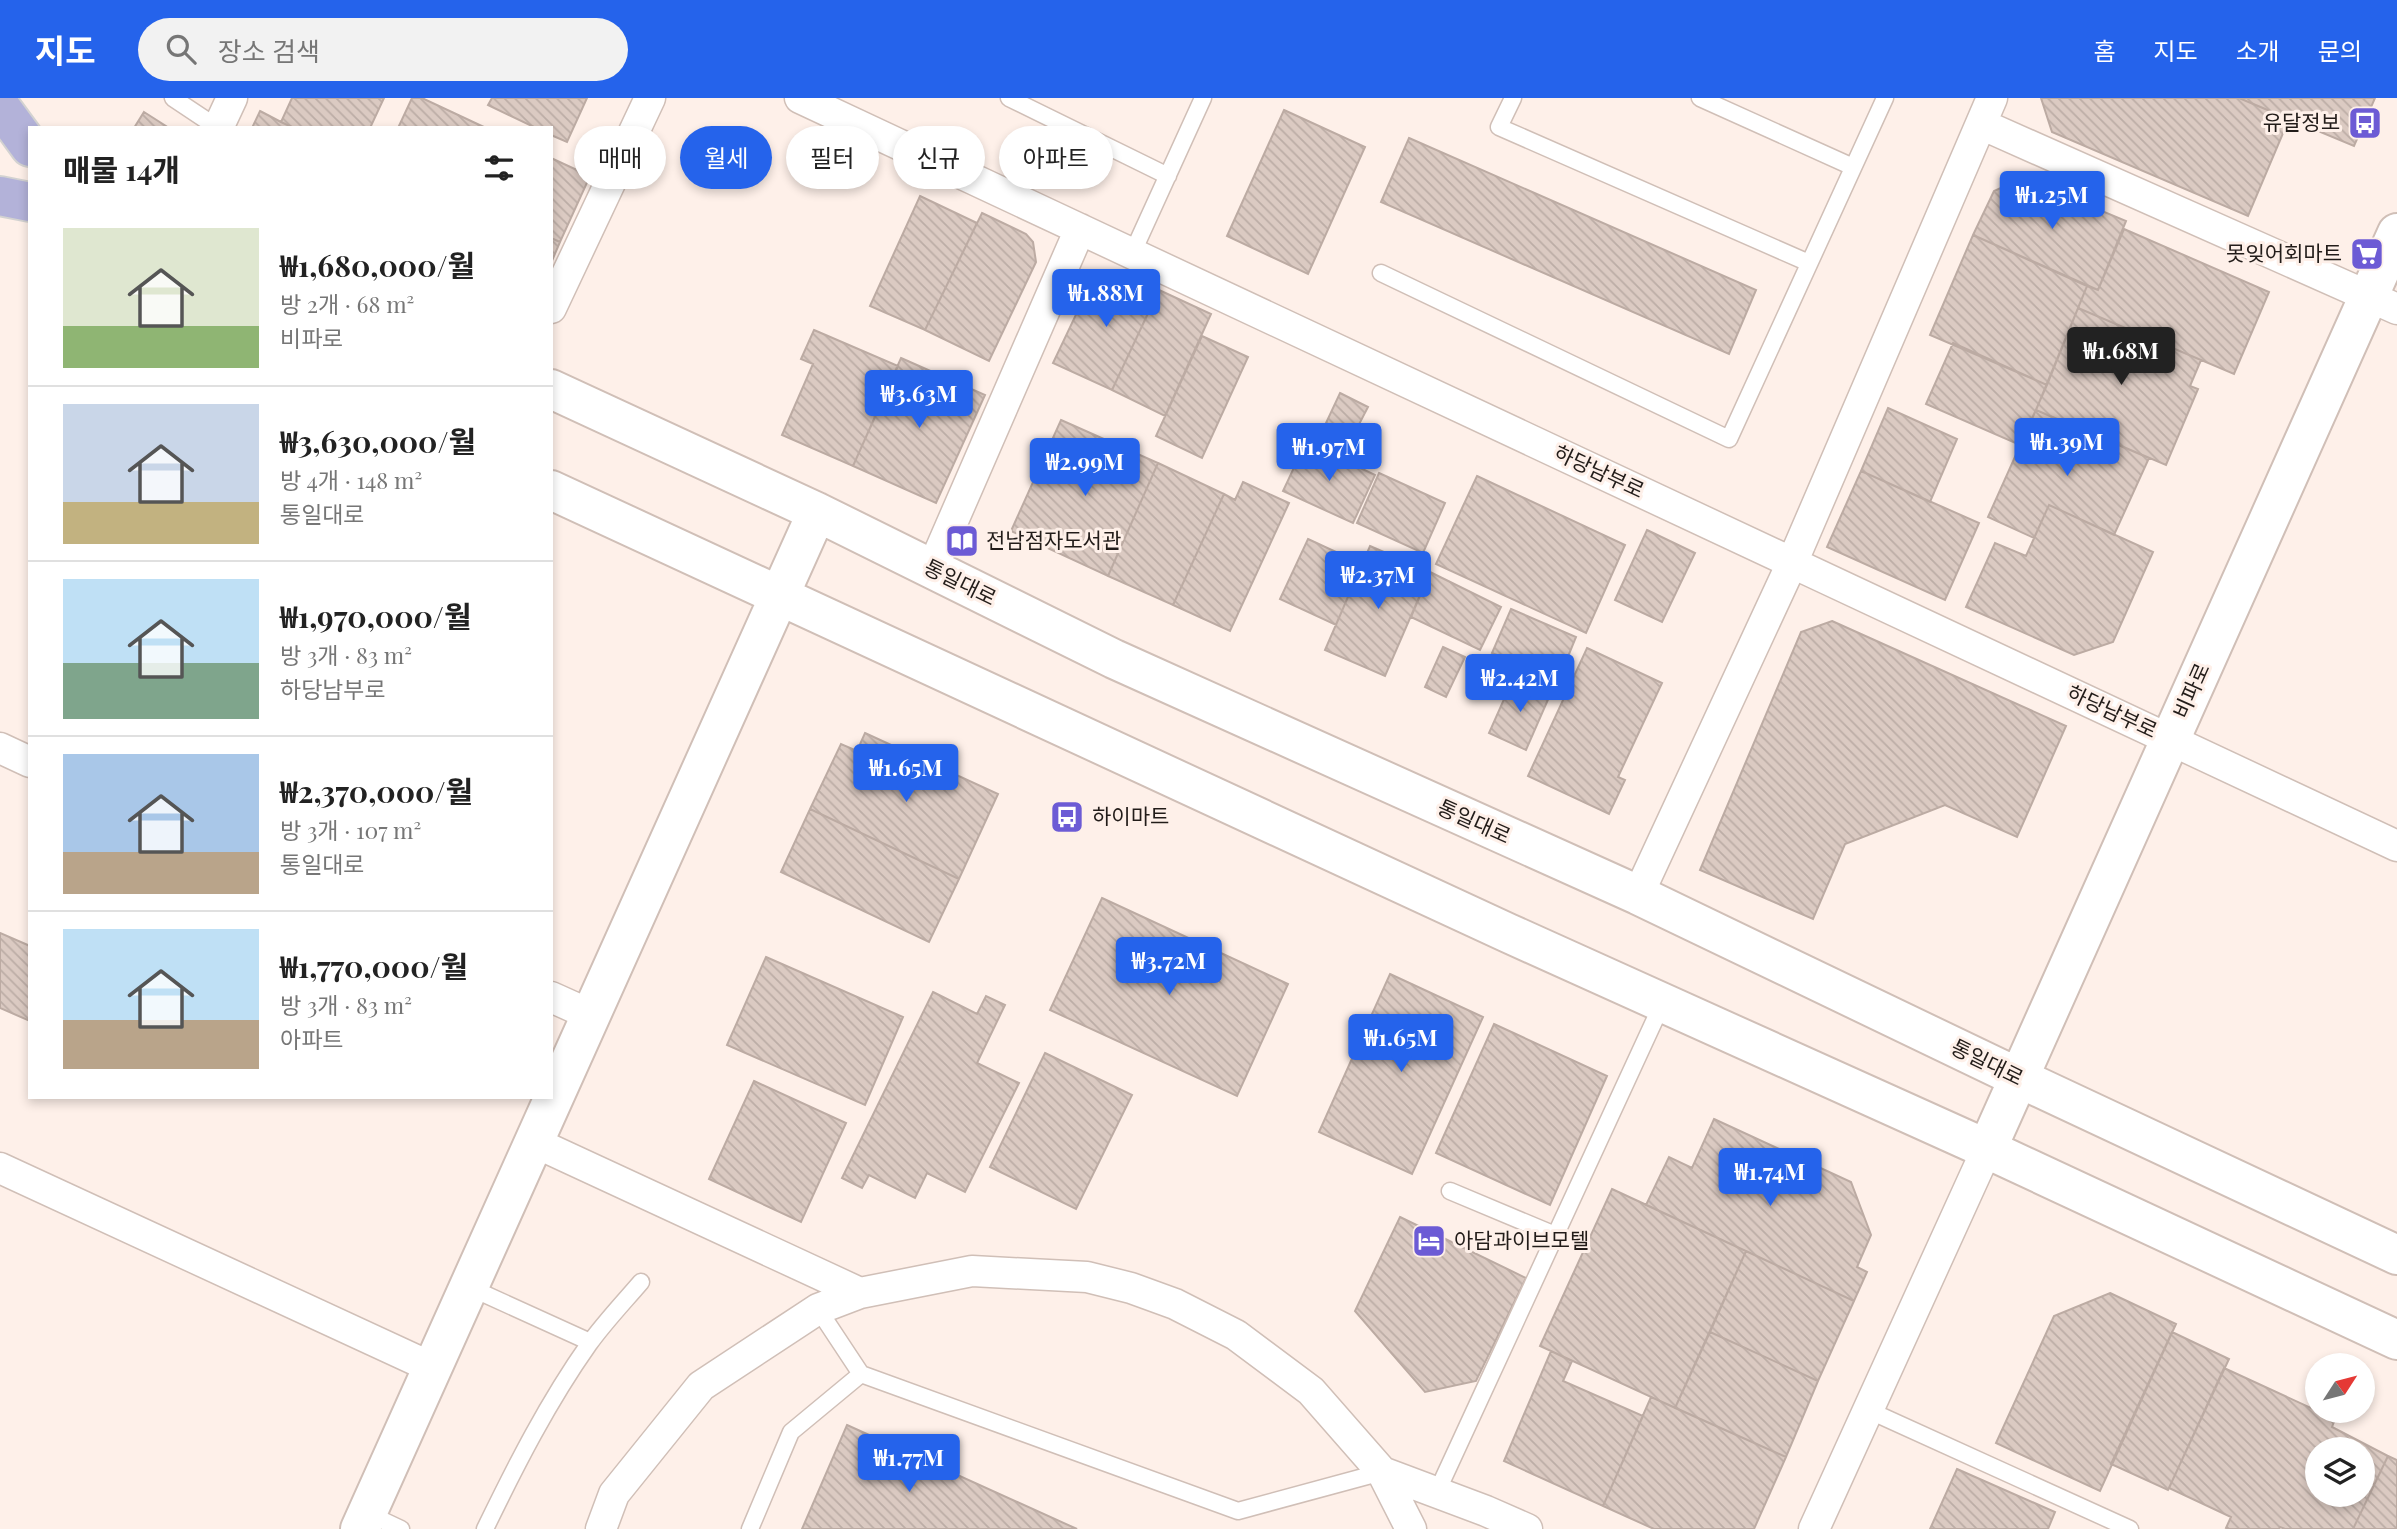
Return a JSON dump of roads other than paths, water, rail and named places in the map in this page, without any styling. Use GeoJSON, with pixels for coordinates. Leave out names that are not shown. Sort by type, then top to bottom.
{"type":"FeatureCollection","features":[{"type":"Feature","properties":{"kind":"main road"},"geometry":{"type":"LineString","coordinates":[[0,106],[28,144]]}},
{"type":"Feature","properties":{"kind":"main road"},"geometry":{"type":"LineString","coordinates":[[0,196],[28,200]]}},
{"type":"Feature","properties":{"kind":"street"},"geometry":{"type":"LineString","coordinates":[[219,126],[232,98]]}},
{"type":"Feature","properties":{"kind":"street"},"geometry":{"type":"LineString","coordinates":[[553,304],[650,98]]}},
{"type":"Feature","properties":{"kind":"street","name":"하당남부로"},"geometry":{"type":"LineString","coordinates":[[800,98],[2397,846]]}},
{"type":"Feature","properties":{"kind":"street"},"geometry":{"type":"LineString","coordinates":[[1638,895],[1792,563],[1986,111],[2383,303]]}},
{"type":"Feature","properties":{"kind":"street"},"geometry":{"type":"LineString","coordinates":[[0,181],[28,199]]}},
{"type":"Feature","properties":{"kind":"street"},"geometry":{"type":"LineString","coordinates":[[932,569],[1080,229]]}},
{"type":"Feature","properties":{"kind":"street","name":"비파로"},"geometry":{"type":"LineString","coordinates":[[1987,1149],[2170,740],[2383,303],[2397,233]]}},
{"type":"Feature","properties":{"kind":"street","name":"통일대로"},"geometry":{"type":"LineString","coordinates":[[553,390],[817,512],[1114,659],[1638,895],[2397,1255]]}},
{"type":"Feature","properties":{"kind":"street"},"geometry":{"type":"LineString","coordinates":[[553,491],[1508,933],[1987,1149],[2397,1340]]}},
{"type":"Feature","properties":{"kind":"street"},"geometry":{"type":"LineString","coordinates":[[376,1524],[433,1368],[817,512]]}},
{"type":"Feature","properties":{"kind":"street"},"geometry":{"type":"LineString","coordinates":[[0,748],[28,761]]}},
{"type":"Feature","properties":{"kind":"street"},"geometry":{"type":"LineString","coordinates":[[553,998],[591,1016]]}},
{"type":"Feature","properties":{"kind":"street"},"geometry":{"type":"LineString","coordinates":[[534,1142],[860,1293]]}},
{"type":"Feature","properties":{"kind":"street"},"geometry":{"type":"LineString","coordinates":[[1814,1529],[1987,1149]]}},
{"type":"Feature","properties":{"kind":"street"},"geometry":{"type":"LineString","coordinates":[[0,1168],[433,1368]]}},
{"type":"Feature","properties":{"kind":"street"},"geometry":{"type":"LineString","coordinates":[[601,1529],[614,1494],[701,1386],[818,1309],[860,1293],[972,1270],[1087,1277],[1131,1288],[1175,1304],[1236,1335],[1311,1391],[1382,1472],[1410,1529]]}},
{"type":"Feature","properties":{"kind":"street"},"geometry":{"type":"LineString","coordinates":[[1382,1472],[1527,1529]]}},
{"type":"Feature","properties":{"kind":"lane"},"geometry":{"type":"LineString","coordinates":[[173,98],[215,126]]}},
{"type":"Feature","properties":{"kind":"lane"},"geometry":{"type":"LineString","coordinates":[[1009,98],[1168,176]]}},
{"type":"Feature","properties":{"kind":"lane"},"geometry":{"type":"LineString","coordinates":[[1132,254],[1203,98]]}},
{"type":"Feature","properties":{"kind":"lane"},"geometry":{"type":"LineString","coordinates":[[1513,98],[1499,127],[1809,263]]}},
{"type":"Feature","properties":{"kind":"lane"},"geometry":{"type":"LineString","coordinates":[[1700,98],[1853,167]]}},
{"type":"Feature","properties":{"kind":"lane"},"geometry":{"type":"LineString","coordinates":[[1381,273],[1729,439],[1885,98]]}},
{"type":"Feature","properties":{"kind":"lane"},"geometry":{"type":"LineString","coordinates":[[1437,1492],[1663,1002]]}},
{"type":"Feature","properties":{"kind":"lane"},"geometry":{"type":"LineString","coordinates":[[1450,1191],[1555,1235]]}},
{"type":"Feature","properties":{"kind":"lane"},"geometry":{"type":"LineString","coordinates":[[485,1529],[559,1387],[590,1342],[641,1282]]}},
{"type":"Feature","properties":{"kind":"lane"},"geometry":{"type":"LineString","coordinates":[[469,1287],[590,1342]]}},
{"type":"Feature","properties":{"kind":"lane"},"geometry":{"type":"LineString","coordinates":[[818,1309],[861,1374],[1238,1511],[1382,1472]]}},
{"type":"Feature","properties":{"kind":"lane"},"geometry":{"type":"LineString","coordinates":[[750,1529],[792,1432],[861,1374]]}},
{"type":"Feature","properties":{"kind":"lane"},"geometry":{"type":"LineString","coordinates":[[1868,1410],[2130,1529]]}},
{"type":"Feature","properties":{"kind":"place","name":"유달정보"},"geometry":{"type":"Point","coordinates":[2365,123]}},
{"type":"Feature","properties":{"kind":"place","name":"못잊어회마트"},"geometry":{"type":"Point","coordinates":[2367,254]}},
{"type":"Feature","properties":{"kind":"place","name":"전남점자도서관"},"geometry":{"type":"Point","coordinates":[962,541]}},
{"type":"Feature","properties":{"kind":"place","name":"하이마트"},"geometry":{"type":"Point","coordinates":[1067,817]}},
{"type":"Feature","properties":{"kind":"place","name":"아담과이브모텔"},"geometry":{"type":"Point","coordinates":[1429,1241]}}]}
